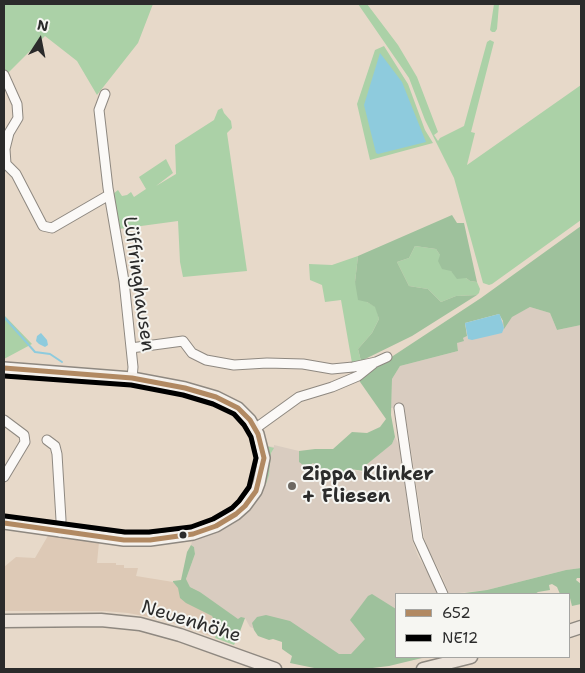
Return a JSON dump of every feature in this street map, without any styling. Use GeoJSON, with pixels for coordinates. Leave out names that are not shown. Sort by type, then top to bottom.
{"type":"FeatureCollection","features":[{"type":"Feature","properties":{"kind":"main road"},"geometry":{"type":"LineString","coordinates":[[4,368],[132,378],[185,388],[225,400],[245,414],[256,428],[264,458],[260,483],[253,496],[241,510],[216,526],[193,534],[150,540],[114,539],[4,523]]}},
{"type":"Feature","properties":{"kind":"main road","name":"Neuenhöhe"},"geometry":{"type":"LineString","coordinates":[[4,621],[101,620],[140,624],[180,635],[275,669]]}},
{"type":"Feature","properties":{"kind":"main road"},"geometry":{"type":"LineString","coordinates":[[423,669],[467,658]]}},
{"type":"Feature","properties":{"kind":"street","name":"Lüffringhausen"},"geometry":{"type":"LineString","coordinates":[[4,75],[17,104],[18,118],[9,133],[5,164],[16,174],[43,226],[52,228],[109,195]]}},
{"type":"Feature","properties":{"kind":"street","name":"Lüffringhausen"},"geometry":{"type":"LineString","coordinates":[[105,94],[99,110],[109,195],[124,281],[132,378]]}},
{"type":"Feature","properties":{"kind":"street"},"geometry":{"type":"LineString","coordinates":[[131,348],[183,341],[192,353],[206,360],[234,365],[267,363],[303,364],[332,369],[354,367],[376,362],[387,357]]}},
{"type":"Feature","properties":{"kind":"street"},"geometry":{"type":"LineString","coordinates":[[256,428],[299,397],[332,387],[358,376],[376,362]]}},
{"type":"Feature","properties":{"kind":"street"},"geometry":{"type":"LineString","coordinates":[[332,369],[332,387]]}},
{"type":"Feature","properties":{"kind":"street"},"geometry":{"type":"LineString","coordinates":[[399,408],[418,539],[443,593]]}},
{"type":"Feature","properties":{"kind":"street"},"geometry":{"type":"LineString","coordinates":[[4,420],[24,434],[25,442],[4,476]]}},
{"type":"Feature","properties":{"kind":"street"},"geometry":{"type":"LineString","coordinates":[[47,440],[55,446],[57,454],[60,532]]}},
{"type":"Feature","properties":{"kind":"shaded area"},"geometry":{"type":"Polygon","coordinates":[[[530,307],[550,313],[557,330],[581,325],[581,568],[487,590],[449,593],[424,537],[403,407],[391,408],[392,379],[400,366],[458,351],[457,343],[467,336],[468,339],[530,307]]]}},
{"type":"Feature","properties":{"kind":"shaded area"},"geometry":{"type":"Polygon","coordinates":[[[395,437],[400,447],[412,540],[437,593],[395,593],[395,658],[424,658],[364,669],[250,627],[245,618],[238,620],[200,592],[190,587],[186,579],[195,554],[194,547],[191,545],[193,538],[222,529],[238,518],[249,507],[266,446],[274,447],[274,445],[299,451],[299,462],[316,472],[310,465],[313,463],[330,475],[350,469],[362,472],[369,462],[392,444],[395,437]]]}},
{"type":"Feature","properties":{"kind":"shaded area"},"geometry":{"type":"Polygon","coordinates":[[[49,534],[99,542],[97,563],[116,563],[116,565],[124,565],[124,568],[138,568],[136,576],[173,582],[201,610],[212,616],[216,624],[220,625],[215,638],[165,620],[128,613],[104,611],[4,611],[4,567],[16,557],[35,558],[49,534]]]}},
{"type":"Feature","properties":{"kind":"green space"},"geometry":{"type":"Polygon","coordinates":[[[4,4],[153,4],[138,43],[97,95],[77,61],[45,36],[4,77],[4,4]]]}},
{"type":"Feature","properties":{"kind":"green space"},"geometry":{"type":"Polygon","coordinates":[[[358,4],[367,4],[398,45],[417,77],[438,132],[434,135],[438,141],[440,138],[464,126],[487,42],[490,40],[494,42],[471,132],[475,133],[467,165],[581,85],[581,220],[492,284],[483,283],[454,178],[425,120],[409,78],[358,4]]]}},
{"type":"Feature","properties":{"kind":"green space"},"geometry":{"type":"Polygon","coordinates":[[[494,4],[499,4],[497,29],[495,32],[492,32],[490,30],[494,4]]]}},
{"type":"Feature","properties":{"kind":"green space"},"geometry":{"type":"Polygon","coordinates":[[[384,46],[408,84],[425,130],[433,143],[370,160],[357,104],[375,50],[384,46]]]}},
{"type":"Feature","properties":{"kind":"green space"},"geometry":{"type":"Polygon","coordinates":[[[222,108],[231,121],[232,128],[227,133],[247,271],[183,277],[180,262],[178,221],[119,229],[113,194],[118,190],[122,196],[131,192],[134,197],[146,189],[139,177],[166,159],[173,173],[156,186],[176,174],[175,145],[214,120],[218,110],[222,108]]]}},
{"type":"Feature","properties":{"kind":"green space"},"geometry":{"type":"Polygon","coordinates":[[[452,215],[457,223],[464,223],[477,282],[466,278],[457,279],[451,271],[442,269],[438,261],[440,255],[436,249],[415,246],[409,258],[397,262],[409,286],[428,289],[441,302],[456,296],[477,295],[412,336],[361,361],[358,349],[372,333],[379,319],[375,307],[367,302],[358,300],[355,282],[358,256],[452,215]]]}},
{"type":"Feature","properties":{"kind":"green space"},"geometry":{"type":"Polygon","coordinates":[[[581,226],[581,325],[557,330],[550,313],[530,307],[512,317],[504,329],[503,321],[499,314],[465,323],[467,336],[463,338],[464,341],[457,343],[458,351],[400,366],[392,379],[391,415],[395,437],[392,444],[366,465],[364,471],[350,469],[349,475],[338,478],[330,475],[313,463],[310,465],[317,472],[315,474],[299,462],[299,451],[333,449],[352,432],[367,433],[380,427],[386,419],[358,379],[481,298],[581,226]]]}},
{"type":"Feature","properties":{"kind":"green space"},"geometry":{"type":"Polygon","coordinates":[[[415,246],[436,249],[451,271],[470,281],[477,282],[480,289],[479,293],[477,295],[456,296],[441,302],[428,289],[409,286],[397,262],[409,258],[415,246]]]}},
{"type":"Feature","properties":{"kind":"green space"},"geometry":{"type":"Polygon","coordinates":[[[358,256],[355,282],[367,302],[376,307],[379,319],[372,333],[358,349],[361,361],[352,363],[341,300],[325,302],[322,285],[310,280],[309,264],[332,265],[358,256]]]}},
{"type":"Feature","properties":{"kind":"green space"},"geometry":{"type":"Polygon","coordinates":[[[4,315],[32,344],[4,359],[4,315]]]}},
{"type":"Feature","properties":{"kind":"green space"},"geometry":{"type":"Polygon","coordinates":[[[266,446],[274,448],[271,453],[269,475],[266,484],[264,483],[266,446]]]}},
{"type":"Feature","properties":{"kind":"green space"},"geometry":{"type":"Polygon","coordinates":[[[191,545],[194,547],[195,554],[186,579],[190,587],[238,619],[241,617],[245,618],[239,634],[216,624],[212,616],[180,598],[178,588],[173,581],[181,580],[187,552],[191,545]]]}},
{"type":"Feature","properties":{"kind":"green space"},"geometry":{"type":"Polygon","coordinates":[[[581,568],[581,578],[576,580],[581,584],[581,604],[572,606],[570,593],[560,593],[557,587],[552,584],[549,585],[550,590],[536,593],[464,593],[487,590],[581,568]]]}},
{"type":"Feature","properties":{"kind":"green space"},"geometry":{"type":"Polygon","coordinates":[[[372,594],[395,608],[395,658],[422,658],[389,666],[364,669],[319,669],[290,663],[292,656],[282,649],[282,642],[258,636],[252,623],[257,617],[266,615],[290,621],[339,654],[351,654],[365,639],[350,620],[368,596],[372,594]]]}},
{"type":"Feature","properties":{"kind":"green space"},"geometry":{"type":"Polygon","coordinates":[[[220,625],[239,634],[234,645],[215,638],[220,625]]]}},
{"type":"Feature","properties":{"kind":"water"},"geometry":{"type":"Polygon","coordinates":[[[380,53],[402,82],[426,142],[378,154],[376,153],[364,105],[380,53]]]}},
{"type":"Feature","properties":{"kind":"water"},"geometry":{"type":"Polygon","coordinates":[[[499,314],[504,328],[502,333],[472,340],[468,339],[465,323],[499,314]]]}},
{"type":"Feature","properties":{"kind":"water"},"geometry":{"type":"Polygon","coordinates":[[[41,333],[47,340],[48,345],[45,347],[36,341],[37,336],[41,333]]]}},
{"type":"Feature","properties":{"kind":"waterway"},"geometry":{"type":"LineString","coordinates":[[4,317],[35,352],[50,354],[62,362]]}},
{"type":"Feature","properties":{"kind":"transit line","name":"652"},"geometry":{"type":"LineString","coordinates":[[4,368],[132,378],[185,388],[216,397],[238,408],[250,420],[258,434],[264,458],[256,491],[245,506],[216,526],[193,534],[150,540],[124,540],[4,523]]}},
{"type":"Feature","properties":{"kind":"transit line","name":"NE12"},"geometry":{"type":"LineString","coordinates":[[4,376],[131,385],[183,395],[213,404],[234,414],[244,425],[251,437],[256,458],[249,487],[239,501],[232,508],[213,519],[191,527],[149,532],[125,532],[5,516]]}},
{"type":"Feature","properties":{"kind":"place","name":"Zippa Klinker + Fliesen"},"geometry":{"type":"Point","coordinates":[292,486]}}]}
